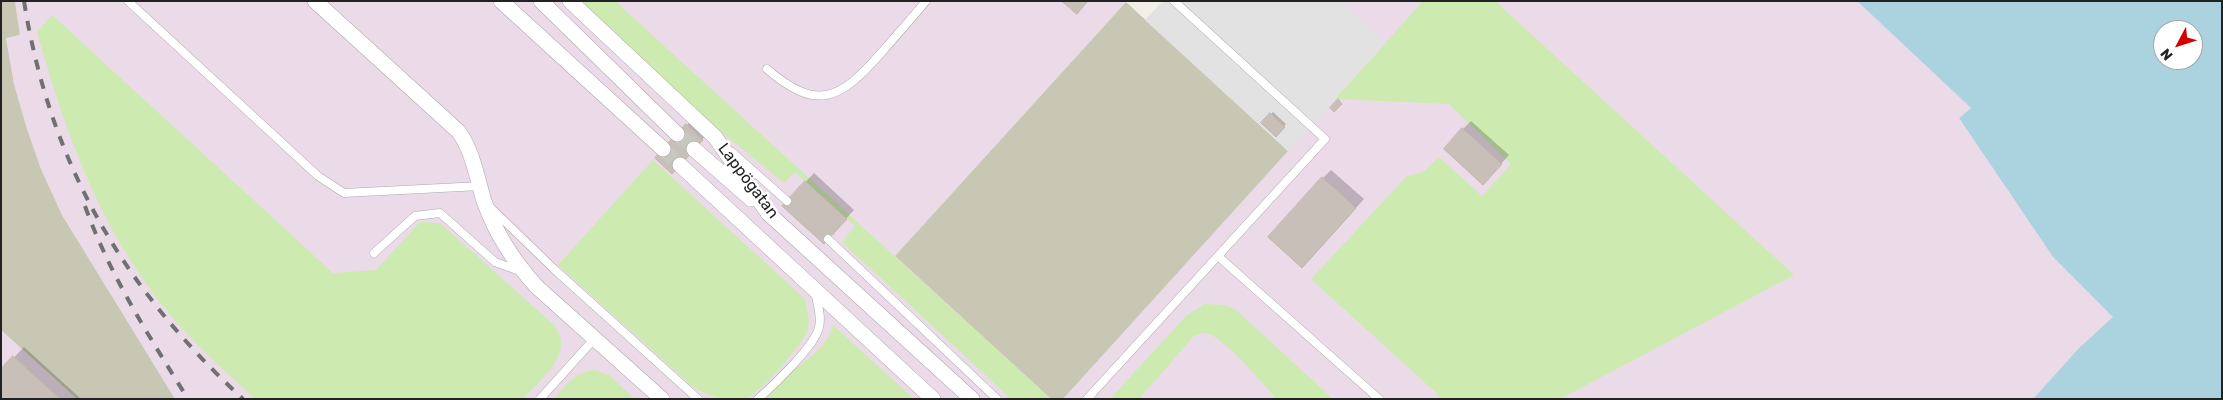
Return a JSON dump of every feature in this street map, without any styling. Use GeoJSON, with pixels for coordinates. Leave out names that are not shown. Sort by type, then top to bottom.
{"type":"FeatureCollection","features":[{"type":"Feature","properties":{"kind":"street"},"geometry":{"type":"LineString","coordinates":[[315,1],[459,132],[469,151],[492,222],[524,272],[538,287],[662,399]]}},
{"type":"Feature","properties":{"kind":"street"},"geometry":{"type":"LineString","coordinates":[[501,1],[663,149]]}},
{"type":"Feature","properties":{"kind":"street"},"geometry":{"type":"LineString","coordinates":[[541,1],[677,134]]}},
{"type":"Feature","properties":{"kind":"street","name":"Lappögatan"},"geometry":{"type":"LineString","coordinates":[[570,1],[715,137],[768,212],[972,399]]}},
{"type":"Feature","properties":{"kind":"street"},"geometry":{"type":"LineString","coordinates":[[694,149],[768,212]]}},
{"type":"Feature","properties":{"kind":"street","name":"Lappögatan"},"geometry":{"type":"LineString","coordinates":[[680,165],[933,399]]}},
{"type":"Feature","properties":{"kind":"lane"},"geometry":{"type":"LineString","coordinates":[[128,1],[318,176],[344,192],[482,194],[554,269],[698,399]]}},
{"type":"Feature","properties":{"kind":"lane"},"geometry":{"type":"LineString","coordinates":[[766,69],[786,85],[799,92],[817,96],[841,91],[862,75],[926,1]]}},
{"type":"Feature","properties":{"kind":"lane"},"geometry":{"type":"LineString","coordinates":[[1087,399],[1219,257],[1324,139],[1174,1]]}},
{"type":"Feature","properties":{"kind":"lane"},"geometry":{"type":"LineString","coordinates":[[715,137],[786,201]]}},
{"type":"Feature","properties":{"kind":"lane"},"geometry":{"type":"LineString","coordinates":[[374,253],[415,216],[440,214],[495,262],[524,272]]}},
{"type":"Feature","properties":{"kind":"lane"},"geometry":{"type":"LineString","coordinates":[[828,239],[997,399]]}},
{"type":"Feature","properties":{"kind":"lane"},"geometry":{"type":"LineString","coordinates":[[1219,257],[1374,397]]}},
{"type":"Feature","properties":{"kind":"lane"},"geometry":{"type":"LineString","coordinates":[[758,399],[807,348],[816,336],[820,323],[814,290]]}},
{"type":"Feature","properties":{"kind":"lane"},"geometry":{"type":"LineString","coordinates":[[540,399],[595,338]]}},
{"type":"Feature","properties":{"kind":"shaded area"},"geometry":{"type":"Polygon","coordinates":[[[1,1],[15,1],[20,35],[6,38],[14,84],[41,169],[62,215],[175,399],[77,399],[1,330],[1,1]]]}},
{"type":"Feature","properties":{"kind":"shaded area"},"geometry":{"type":"Polygon","coordinates":[[[15,1],[1126,2],[895,256],[1051,399],[175,399],[62,215],[41,169],[14,84],[6,37],[20,35],[15,1]]]}},
{"type":"Feature","properties":{"kind":"shaded area"},"geometry":{"type":"Polygon","coordinates":[[[1163,1],[1339,1],[1386,43],[1288,151],[1145,20],[1163,1]]]}},
{"type":"Feature","properties":{"kind":"shaded area"},"geometry":{"type":"Polygon","coordinates":[[[1339,1],[1857,1],[1971,108],[1959,118],[2053,257],[2114,317],[2079,348],[2033,399],[1063,399],[1385,43],[1339,1]]]}},
{"type":"Feature","properties":{"kind":"shaded area"},"geometry":{"type":"Polygon","coordinates":[[[1126,2],[1288,151],[1063,399],[1051,399],[895,256],[1126,2]]]}},
{"type":"Feature","properties":{"kind":"shaded area"},"geometry":{"type":"Polygon","coordinates":[[[1,330],[77,399],[1,399],[1,330]]]}},
{"type":"Feature","properties":{"kind":"green space"},"geometry":{"type":"Polygon","coordinates":[[[577,1],[615,1],[1051,399],[1011,399],[842,242],[855,226],[795,172],[784,183],[708,121],[577,1]]]}},
{"type":"Feature","properties":{"kind":"green space"},"geometry":{"type":"Polygon","coordinates":[[[1423,1],[1495,1],[1794,275],[1560,399],[1443,399],[1311,279],[1407,176],[1422,173],[1439,157],[1482,196],[1511,164],[1449,104],[1335,99],[1423,1]]]}},
{"type":"Feature","properties":{"kind":"green space"},"geometry":{"type":"Polygon","coordinates":[[[52,15],[333,273],[376,270],[420,222],[440,223],[554,325],[560,335],[561,346],[554,365],[523,399],[255,399],[186,333],[133,264],[112,228],[93,192],[62,114],[37,32],[52,15]]]}},
{"type":"Feature","properties":{"kind":"green space"},"geometry":{"type":"Polygon","coordinates":[[[653,160],[805,299],[809,322],[805,336],[790,357],[769,379],[751,396],[744,399],[717,397],[693,387],[558,265],[653,160]]]}},
{"type":"Feature","properties":{"kind":"green space"},"geometry":{"type":"Polygon","coordinates":[[[1204,304],[1225,305],[1236,310],[1333,399],[1276,399],[1232,351],[1205,333],[1194,336],[1139,399],[1110,399],[1186,316],[1204,304]]]}},
{"type":"Feature","properties":{"kind":"green space"},"geometry":{"type":"Polygon","coordinates":[[[833,325],[914,399],[767,399],[786,378],[821,347],[833,325]]]}},
{"type":"Feature","properties":{"kind":"green space"},"geometry":{"type":"Polygon","coordinates":[[[594,370],[609,375],[635,399],[554,399],[576,376],[594,370]]]}},
{"type":"Feature","properties":{"kind":"water"},"geometry":{"type":"Polygon","coordinates":[[[1857,1],[2222,1],[2222,399],[2033,399],[2079,348],[2113,317],[2053,257],[1959,118],[1971,108],[1857,1]]]}},
{"type":"Feature","properties":{"kind":"building"},"geometry":{"type":"Polygon","coordinates":[[[1062,1],[1088,1],[1077,14],[1062,1]]]}},
{"type":"Feature","properties":{"kind":"building"},"geometry":{"type":"Polygon","coordinates":[[[1338,99],[1342,104],[1334,112],[1330,108],[1338,99]]]}},
{"type":"Feature","properties":{"kind":"building"},"geometry":{"type":"Polygon","coordinates":[[[1270,113],[1285,127],[1276,137],[1261,123],[1270,113]]]}},
{"type":"Feature","properties":{"kind":"building"},"geometry":{"type":"Polygon","coordinates":[[[686,124],[703,140],[672,174],[655,158],[686,124]]]}},
{"type":"Feature","properties":{"kind":"building"},"geometry":{"type":"Polygon","coordinates":[[[1462,128],[1502,164],[1483,185],[1444,149],[1462,128]]]}},
{"type":"Feature","properties":{"kind":"building"},"geometry":{"type":"Polygon","coordinates":[[[1322,177],[1356,208],[1302,268],[1268,237],[1322,177]]]}},
{"type":"Feature","properties":{"kind":"building"},"geometry":{"type":"Polygon","coordinates":[[[805,181],[847,219],[824,244],[782,206],[805,181]]]}},
{"type":"Feature","properties":{"kind":"building"},"geometry":{"type":"Polygon","coordinates":[[[13,356],[60,399],[1,399],[1,369],[13,356]]]}},
{"type":"Feature","properties":{"kind":"tunnel"},"geometry":{"type":"LineString","coordinates":[[677,134],[694,149]]}},
{"type":"Feature","properties":{"kind":"tunnel"},"geometry":{"type":"LineString","coordinates":[[663,149],[680,165]]}},
{"type":"Feature","properties":{"kind":"railway"},"geometry":{"type":"LineString","coordinates":[[24,1],[36,60],[52,116],[73,169],[98,220],[128,267],[162,313],[200,357],[243,399]]}},
{"type":"Feature","properties":{"kind":"railway"},"geometry":{"type":"LineString","coordinates":[[85,206],[118,281],[188,399]]}}]}
